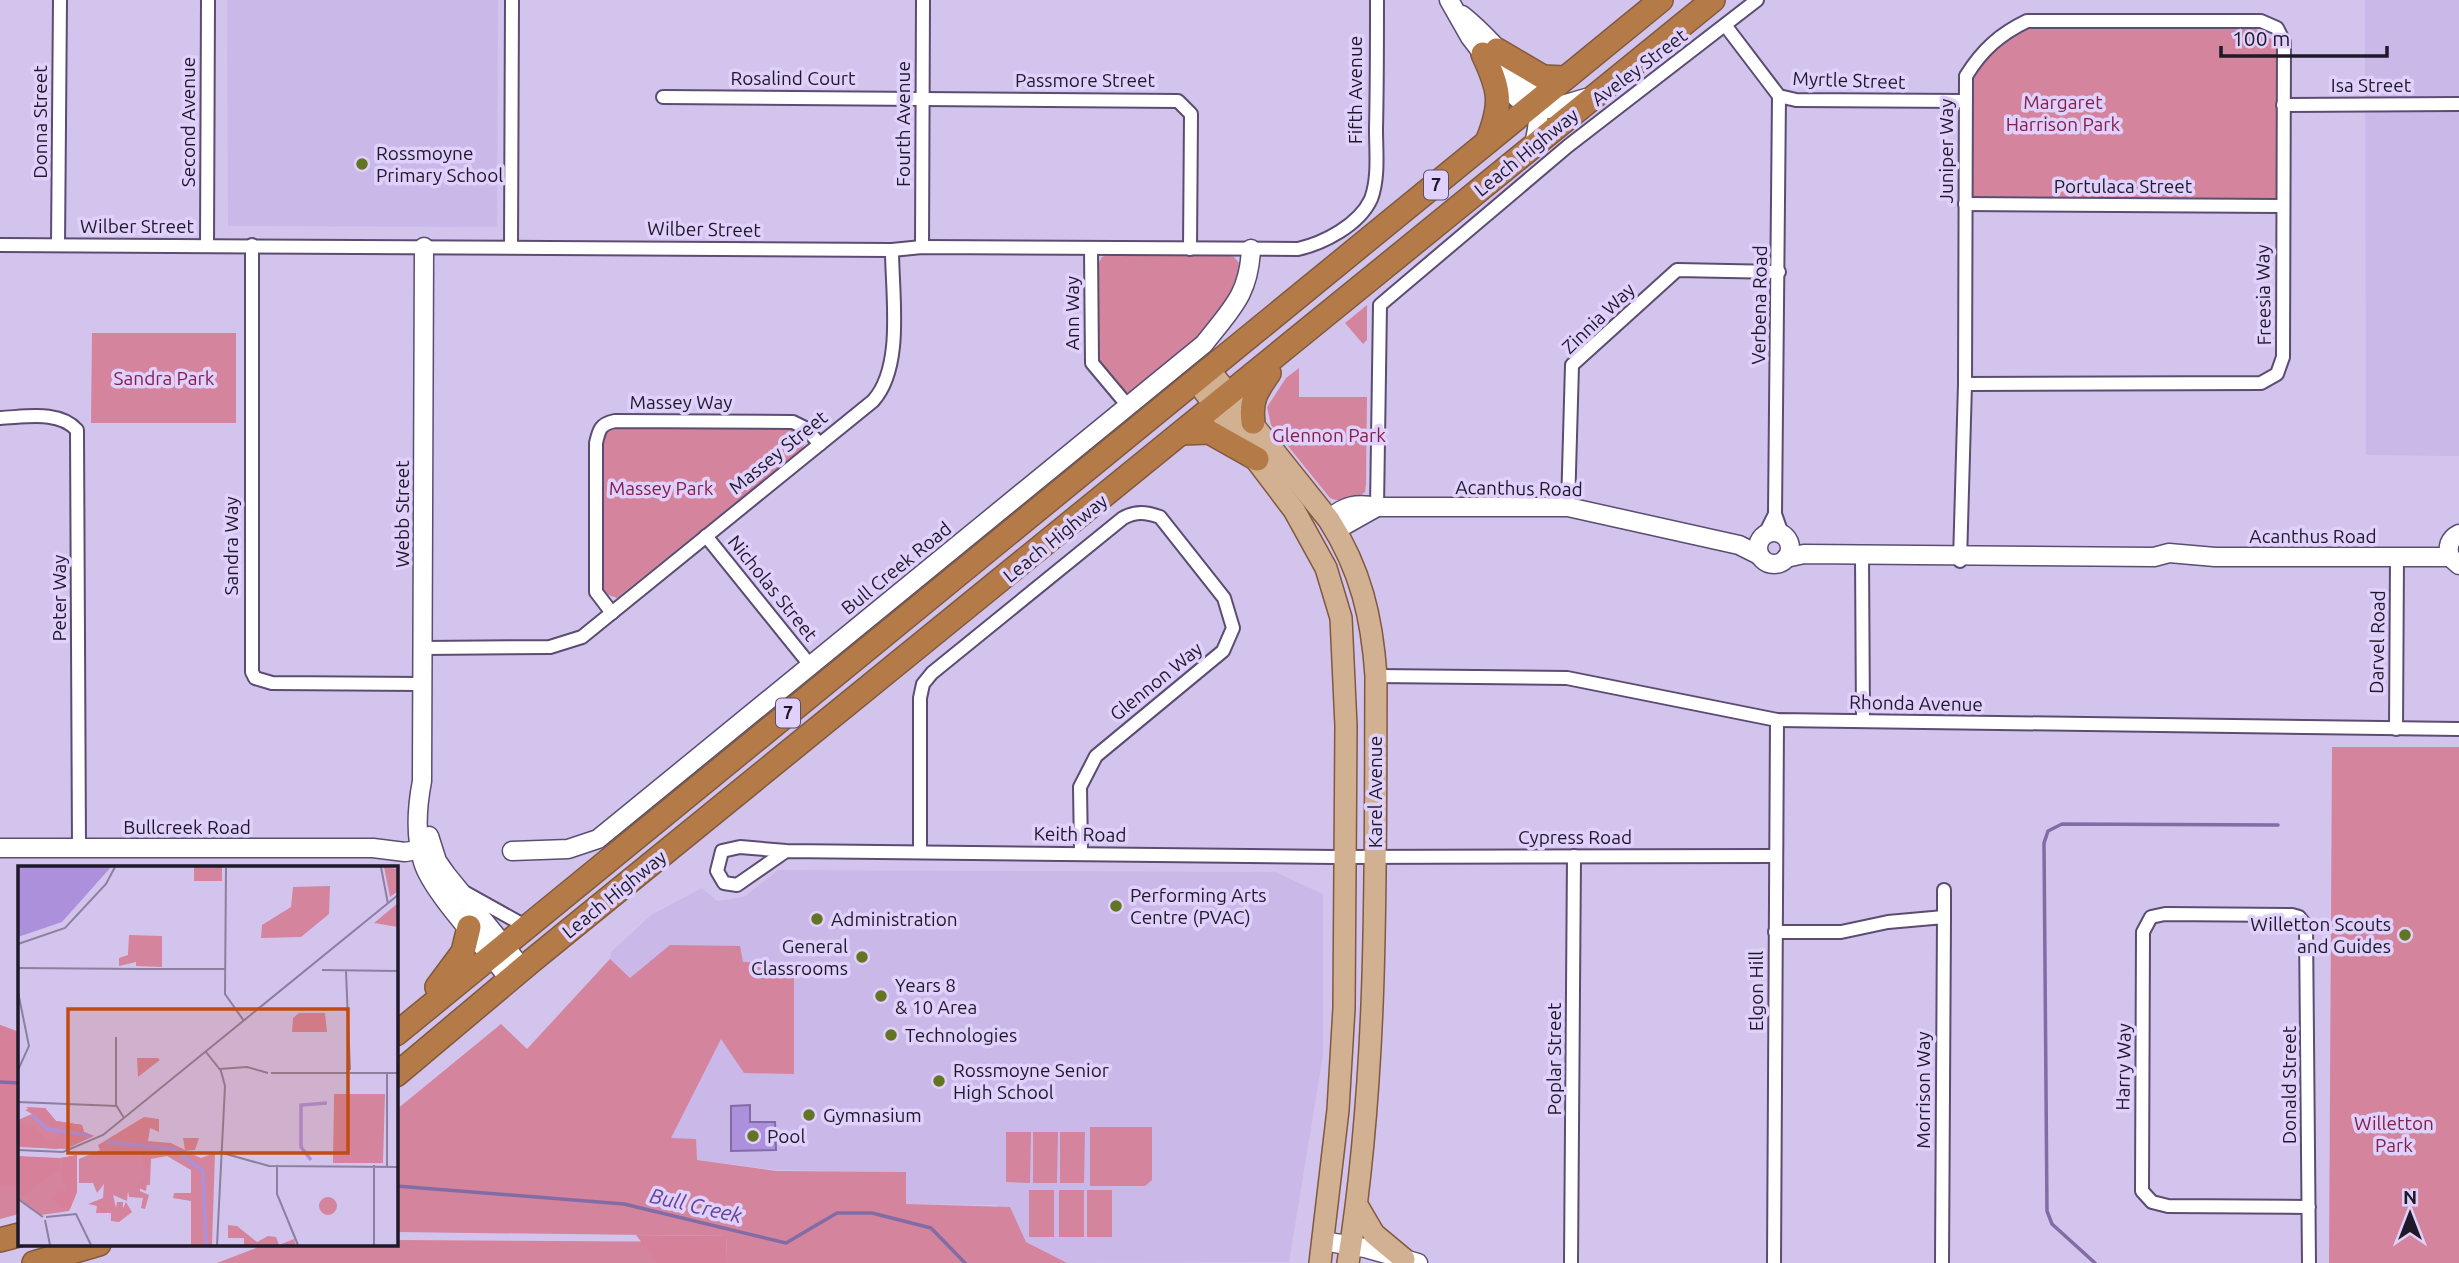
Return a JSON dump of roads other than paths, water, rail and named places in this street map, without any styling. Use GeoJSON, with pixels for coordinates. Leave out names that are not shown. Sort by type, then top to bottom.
{"type":"FeatureCollection","features":[{"type":"Feature","properties":{"kind":"highway","name":"Leach Highway"},"geometry":{"type":"LineString","coordinates":[[397,1031],[1204,376],[1661,0]]}},
{"type":"Feature","properties":{"kind":"highway","name":"Leach Highway"},"geometry":{"type":"LineString","coordinates":[[397,1074],[1713,0]]}},
{"type":"Feature","properties":{"kind":"highway"},"geometry":{"type":"LineString","coordinates":[[1490,52],[1543,76],[1566,78]]}},
{"type":"Feature","properties":{"kind":"highway"},"geometry":{"type":"LineString","coordinates":[[1485,145],[1495,121],[1499,89],[1490,52]]}},
{"type":"Feature","properties":{"kind":"highway"},"geometry":{"type":"LineString","coordinates":[[1253,422],[1251,407],[1255,393],[1283,353]]}},
{"type":"Feature","properties":{"kind":"highway"},"geometry":{"type":"LineString","coordinates":[[1182,433],[1209,432],[1257,459]]}},
{"type":"Feature","properties":{"kind":"highway"},"geometry":{"type":"LineString","coordinates":[[397,1031],[456,965],[463,952],[469,928]]}},
{"type":"Feature","properties":{"kind":"highway"},"geometry":{"type":"LineString","coordinates":[[0,1240],[18,1235]]}},
{"type":"Feature","properties":{"kind":"highway"},"geometry":{"type":"LineString","coordinates":[[34,1263],[92,1246]]}},
{"type":"Feature","properties":{"kind":"main road","name":"Karel Avenue"},"geometry":{"type":"LineString","coordinates":[[1204,376],[1223,400],[1257,459],[1294,510],[1319,554],[1333,587],[1344,649],[1344,1007],[1338,1110],[1321,1253]]}},
{"type":"Feature","properties":{"kind":"main road","name":"Karel Avenue"},"geometry":{"type":"LineString","coordinates":[[1223,400],[1253,422],[1329,520],[1346,546],[1364,591],[1372,626],[1376,677],[1371,1051],[1357,1205],[1349,1258]]}},
{"type":"Feature","properties":{"kind":"main road"},"geometry":{"type":"LineString","coordinates":[[1294,510],[1329,520],[1322,531],[1319,554]]}},
{"type":"Feature","properties":{"kind":"main road"},"geometry":{"type":"LineString","coordinates":[[1357,1205],[1374,1234],[1411,1261]]}},
{"type":"Feature","properties":{"kind":"street","name":"Donna Street"},"geometry":{"type":"LineString","coordinates":[[58,245],[60,0]]}},
{"type":"Feature","properties":{"kind":"street","name":"Second Avenue"},"geometry":{"type":"LineString","coordinates":[[207,245],[208,0]]}},
{"type":"Feature","properties":{"kind":"street"},"geometry":{"type":"LineString","coordinates":[[511,247],[512,0]]}},
{"type":"Feature","properties":{"kind":"street","name":"Fourth Avenue"},"geometry":{"type":"LineString","coordinates":[[922,247],[923,0]]}},
{"type":"Feature","properties":{"kind":"street","name":"Fifth Avenue"},"geometry":{"type":"LineString","coordinates":[[1375,180],[1377,0]]}},
{"type":"Feature","properties":{"kind":"street","name":"Aveley Street"},"geometry":{"type":"LineString","coordinates":[[1377,508],[1380,305],[1567,145],[1757,0]]}},
{"type":"Feature","properties":{"kind":"street"},"geometry":{"type":"LineString","coordinates":[[1452,4],[1481,30],[1490,52],[1537,102],[1549,109],[1596,95]]}},
{"type":"Feature","properties":{"kind":"street","name":"Juniper Way"},"geometry":{"type":"LineString","coordinates":[[1960,557],[1965,384],[1966,76],[1977,58],[2002,33],[2026,21],[2262,21],[2277,28]]}},
{"type":"Feature","properties":{"kind":"street","name":"Myrtle Street"},"geometry":{"type":"LineString","coordinates":[[1725,26],[1779,96],[1796,100],[1965,102]]}},
{"type":"Feature","properties":{"kind":"street","name":"Freesia Way"},"geometry":{"type":"LineString","coordinates":[[1965,384],[2260,383],[2277,374],[2283,356],[2281,206],[2284,43],[2277,28]]}},
{"type":"Feature","properties":{"kind":"street","name":"Verbena Road"},"geometry":{"type":"LineString","coordinates":[[1778,546],[1779,96]]}},
{"type":"Feature","properties":{"kind":"street","name":"Rosalind Court"},"geometry":{"type":"LineString","coordinates":[[663,97],[923,98]]}},
{"type":"Feature","properties":{"kind":"street","name":"Passmore Street"},"geometry":{"type":"LineString","coordinates":[[923,98],[1178,101],[1191,114],[1190,249]]}},
{"type":"Feature","properties":{"kind":"street"},"geometry":{"type":"LineString","coordinates":[[1534,146],[1538,121],[1537,102]]}},
{"type":"Feature","properties":{"kind":"street","name":"Isa Street"},"geometry":{"type":"LineString","coordinates":[[2283,105],[2459,104]]}},
{"type":"Feature","properties":{"kind":"street","name":"Wilber Street"},"geometry":{"type":"LineString","coordinates":[[0,245],[892,250],[922,247],[1298,248],[1323,241],[1363,211],[1370,200],[1375,180]]}},
{"type":"Feature","properties":{"kind":"street","name":"Portulaca Street"},"geometry":{"type":"LineString","coordinates":[[1965,204],[2281,206]]}},
{"type":"Feature","properties":{"kind":"street","name":"Sandra Way"},"geometry":{"type":"LineString","coordinates":[[252,245],[252,672],[255,678],[272,683],[422,684]]}},
{"type":"Feature","properties":{"kind":"street","name":"Webb Street"},"geometry":{"type":"LineString","coordinates":[[424,247],[422,781],[425,845],[434,884],[469,928],[498,951]]}},
{"type":"Feature","properties":{"kind":"street","name":"Ann Way"},"geometry":{"type":"LineString","coordinates":[[1091,248],[1092,363],[1128,406]]}},
{"type":"Feature","properties":{"kind":"street","name":"Bull Creek Road"},"geometry":{"type":"LineString","coordinates":[[512,851],[568,849],[598,839],[1204,344],[1244,292],[1248,281],[1251,249]]}},
{"type":"Feature","properties":{"kind":"street","name":"Massey Street"},"geometry":{"type":"LineString","coordinates":[[423,648],[550,648],[582,636],[873,401],[889,376],[892,250]]}},
{"type":"Feature","properties":{"kind":"street","name":"Zinnia Way"},"geometry":{"type":"LineString","coordinates":[[1569,507],[1572,365],[1677,270],[1779,272]]}},
{"type":"Feature","properties":{"kind":"street","name":"Peter Way"},"geometry":{"type":"LineString","coordinates":[[0,418],[54,417],[68,420],[77,430],[79,848]]}},
{"type":"Feature","properties":{"kind":"street","name":"Massey Way"},"geometry":{"type":"LineString","coordinates":[[612,613],[596,592],[596,443],[603,425],[615,421],[793,422],[805,428],[820,444]]}},
{"type":"Feature","properties":{"kind":"street","name":"Acanthus Road"},"geometry":{"type":"LineString","coordinates":[[1329,520],[1345,525],[1377,508],[1569,507],[1739,545],[1778,546],[1862,556],[2154,557],[2170,562],[2191,563],[2214,557],[2404,556],[2455,543]]}},
{"type":"Feature","properties":{"kind":"street","name":"Glennon Way"},"geometry":{"type":"LineString","coordinates":[[920,852],[920,698],[923,684],[932,673],[1123,518],[1132,513],[1146,513],[1160,517],[1224,598],[1233,628],[1223,651],[1096,756],[1080,787],[1081,852]]}},
{"type":"Feature","properties":{"kind":"street","name":"Nicholas Street"},"geometry":{"type":"LineString","coordinates":[[706,536],[810,665]]}},
{"type":"Feature","properties":{"kind":"street"},"geometry":{"type":"LineString","coordinates":[[1862,556],[1863,721]]}},
{"type":"Feature","properties":{"kind":"street","name":"Darvel Road"},"geometry":{"type":"LineString","coordinates":[[2396,729],[2404,556]]}},
{"type":"Feature","properties":{"kind":"street","name":"Rhonda Avenue"},"geometry":{"type":"LineString","coordinates":[[1376,677],[1567,678],[1777,720],[2459,729]]}},
{"type":"Feature","properties":{"kind":"street","name":"Elgon Hill"},"geometry":{"type":"LineString","coordinates":[[1774,1263],[1777,720]]}},
{"type":"Feature","properties":{"kind":"street","name":"Webb Street"},"geometry":{"type":"LineString","coordinates":[[425,845],[516,975]]}},
{"type":"Feature","properties":{"kind":"street","name":"Bullcreek Road"},"geometry":{"type":"LineString","coordinates":[[0,848],[373,849],[425,845]]}},
{"type":"Feature","properties":{"kind":"street","name":"Keith Road"},"geometry":{"type":"LineString","coordinates":[[786,851],[737,886],[724,883],[717,871],[719,856],[730,847],[786,851],[1375,856]]}},
{"type":"Feature","properties":{"kind":"street","name":"Cypress Road"},"geometry":{"type":"LineString","coordinates":[[1375,856],[1775,856]]}},
{"type":"Feature","properties":{"kind":"street","name":"Poplar Street"},"geometry":{"type":"LineString","coordinates":[[1571,1263],[1574,856]]}},
{"type":"Feature","properties":{"kind":"street","name":"Webb Street"},"geometry":{"type":"LineString","coordinates":[[459,890],[527,927]]}},
{"type":"Feature","properties":{"kind":"street","name":"Morrison Way"},"geometry":{"type":"LineString","coordinates":[[1942,1263],[1944,890]]}},
{"type":"Feature","properties":{"kind":"street","name":"Harry Way"},"geometry":{"type":"LineString","coordinates":[[2292,915],[2165,914],[2147,920],[2143,932],[2141,1175],[2142,1191],[2152,1202],[2168,1206],[2309,1207]]}},
{"type":"Feature","properties":{"kind":"street","name":"Donald Street"},"geometry":{"type":"LineString","coordinates":[[2292,915],[2303,920],[2309,932],[2309,1263]]}},
{"type":"Feature","properties":{"kind":"street"},"geometry":{"type":"LineString","coordinates":[[1775,932],[1841,932],[1888,922],[1944,918]]}},
{"type":"Feature","properties":{"kind":"street"},"geometry":{"type":"LineString","coordinates":[[1321,1253],[1349,1258],[1411,1261]]}},
{"type":"Feature","properties":{"kind":"waterway"},"geometry":{"type":"LineString","coordinates":[[2095,1263],[2052,1224],[2047,1211],[2044,843],[2048,831],[2062,824],[2278,825]]}},
{"type":"Feature","properties":{"kind":"waterway","name":"Bull Creek"},"geometry":{"type":"LineString","coordinates":[[0,1082],[18,1083]]}},
{"type":"Feature","properties":{"kind":"waterway","name":"Bull Creek"},"geometry":{"type":"LineString","coordinates":[[397,1186],[624,1204],[786,1243],[837,1213],[872,1213],[931,1228],[965,1263]]}},
{"type":"Feature","properties":{"kind":"place","name":"Rossmoyne Primary School"},"geometry":{"type":"Point","coordinates":[362,164]}},
{"type":"Feature","properties":{"kind":"place","name":"Performing Arts Centre (PVAC)"},"geometry":{"type":"Point","coordinates":[1116,906]}},
{"type":"Feature","properties":{"kind":"place","name":"Administration"},"geometry":{"type":"Point","coordinates":[817,919]}},
{"type":"Feature","properties":{"kind":"place","name":"Willetton Scouts and Guides"},"geometry":{"type":"Point","coordinates":[2405,935]}},
{"type":"Feature","properties":{"kind":"place","name":"General Classrooms"},"geometry":{"type":"Point","coordinates":[862,957]}},
{"type":"Feature","properties":{"kind":"place","name":"Years 8 & 10 Area"},"geometry":{"type":"Point","coordinates":[881,996]}},
{"type":"Feature","properties":{"kind":"place","name":"Technologies"},"geometry":{"type":"Point","coordinates":[891,1035]}},
{"type":"Feature","properties":{"kind":"place","name":"Rossmoyne Senior High School"},"geometry":{"type":"Point","coordinates":[939,1081]}},
{"type":"Feature","properties":{"kind":"place","name":"Gymnasium"},"geometry":{"type":"Point","coordinates":[809,1115]}},
{"type":"Feature","properties":{"kind":"place","name":"Pool"},"geometry":{"type":"Point","coordinates":[753,1136]}},
{"type":"Feature","properties":{"kind":"park label","name":"Margaret Harrison Park"},"geometry":{"type":"Point","coordinates":[2063,113]}},
{"type":"Feature","properties":{"kind":"park label","name":"Sandra Park"},"geometry":{"type":"Point","coordinates":[164,378]}},
{"type":"Feature","properties":{"kind":"park label","name":"Glennon Park"},"geometry":{"type":"Point","coordinates":[1329,435]}},
{"type":"Feature","properties":{"kind":"park label","name":"Massey Park"},"geometry":{"type":"Point","coordinates":[661,488]}},
{"type":"Feature","properties":{"kind":"park label","name":"Willetton Park"},"geometry":{"type":"Point","coordinates":[2394,1134]}}]}
